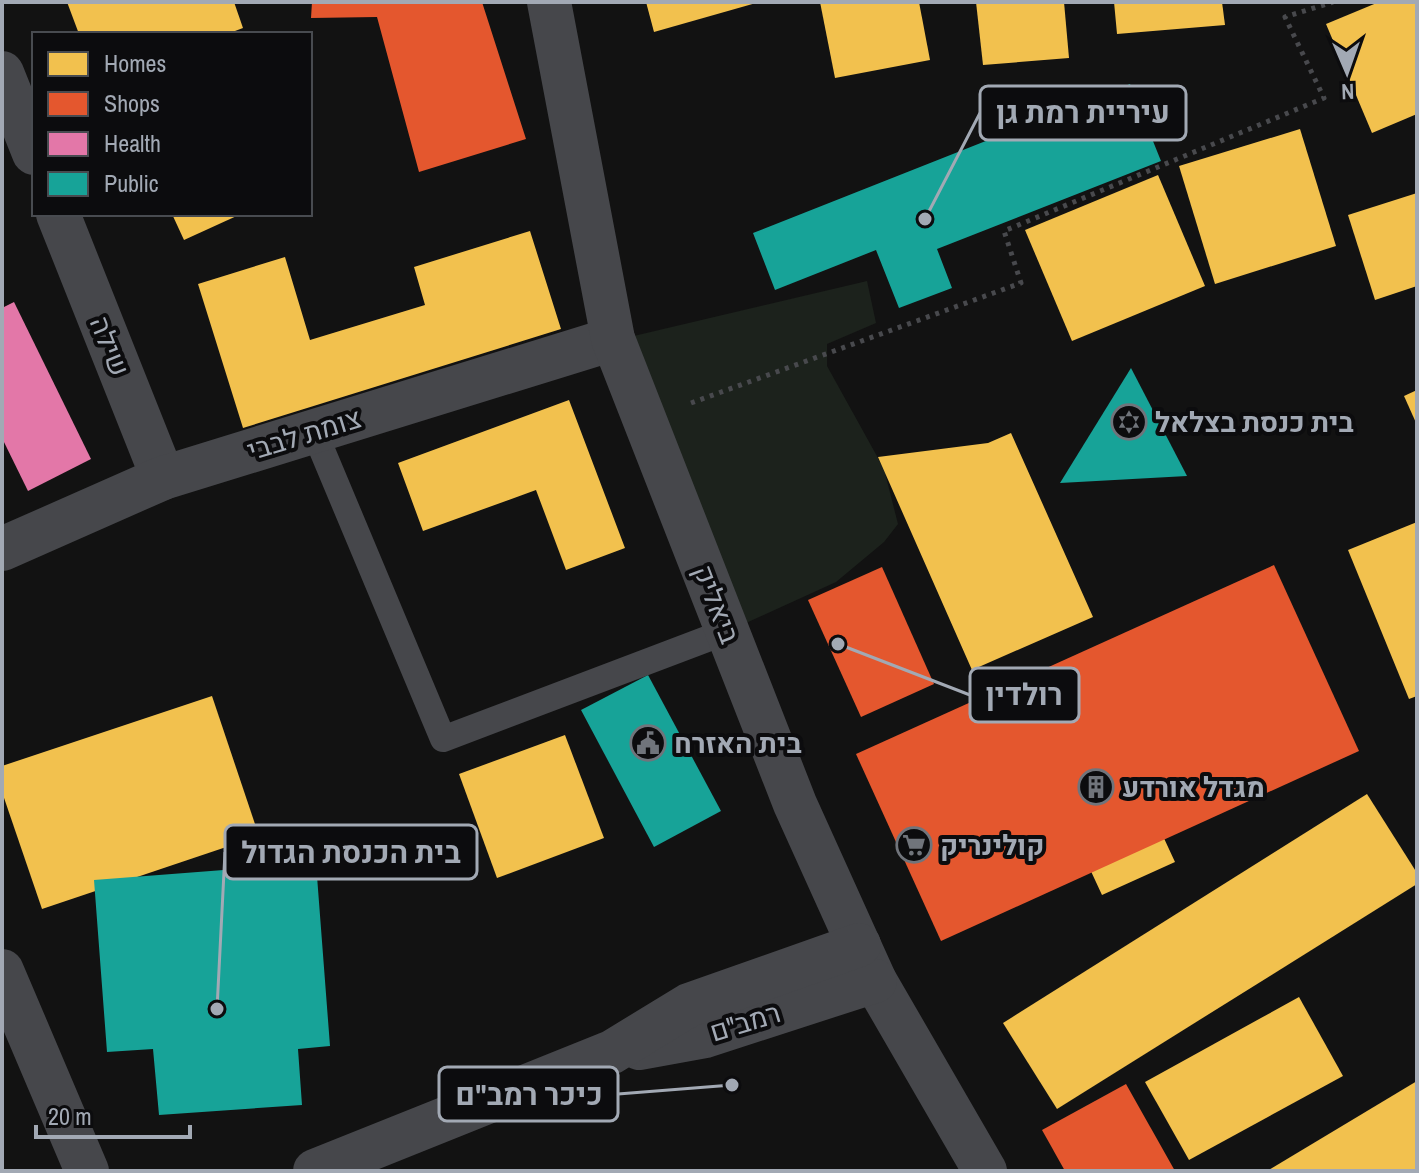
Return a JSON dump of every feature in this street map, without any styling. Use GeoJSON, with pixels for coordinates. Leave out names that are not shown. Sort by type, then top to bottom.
{"type":"FeatureCollection","features":[{"type":"Feature","properties":{"kind":"street","name":"ביאליק"},"geometry":{"type":"LineString","coordinates":[[549,2],[613,339],[795,804],[867,963],[985,1171]]}},
{"type":"Feature","properties":{"kind":"street"},"geometry":{"type":"LineString","coordinates":[[2,73],[32,148]]}},
{"type":"Feature","properties":{"kind":"street","name":"שילה"},"geometry":{"type":"LineString","coordinates":[[59,216],[163,478]]}},
{"type":"Feature","properties":{"kind":"street","name":"צומת לבבי"},"geometry":{"type":"LineString","coordinates":[[2,549],[163,478],[613,339]]}},
{"type":"Feature","properties":{"kind":"street","name":"רמב\"ם"},"geometry":{"type":"LineString","coordinates":[[315,1171],[612,1052],[705,1036],[867,963]]}},
{"type":"Feature","properties":{"kind":"street"},"geometry":{"type":"LineString","coordinates":[[2,971],[87,1171]]}},
{"type":"Feature","properties":{"kind":"lane"},"geometry":{"type":"LineString","coordinates":[[314,431],[443,739],[728,631]]}},
{"type":"Feature","properties":{"kind":"path"},"geometry":{"type":"LineString","coordinates":[[645,420],[1021,283],[1004,231],[1324,98],[1285,17],[1333,2]]}},
{"type":"Feature","properties":{"kind":"shaded area"},"geometry":{"type":"Polygon","coordinates":[[[867,281],[876,323],[827,344],[827,366],[885,473],[898,524],[884,542],[836,582],[733,629],[621,339],[867,281]]]}},
{"type":"Feature","properties":{"kind":"building: Homes"},"geometry":{"type":"Polygon","coordinates":[[[67,2],[234,2],[243,28],[232,32],[78,32],[67,2]]]}},
{"type":"Feature","properties":{"kind":"building: Homes"},"geometry":{"type":"Polygon","coordinates":[[[646,2],[756,2],[756,3],[654,32],[646,2]]]}},
{"type":"Feature","properties":{"kind":"building: Homes"},"geometry":{"type":"Polygon","coordinates":[[[820,2],[919,2],[930,60],[835,78],[820,2]]]}},
{"type":"Feature","properties":{"kind":"building: Homes"},"geometry":{"type":"Polygon","coordinates":[[[976,2],[1064,2],[1069,58],[983,65],[976,2]]]}},
{"type":"Feature","properties":{"kind":"building: Homes"},"geometry":{"type":"Polygon","coordinates":[[[1114,2],[1222,2],[1225,25],[1117,34],[1114,2]]]}},
{"type":"Feature","properties":{"kind":"building: Homes"},"geometry":{"type":"Polygon","coordinates":[[[1379,2],[1417,2],[1417,114],[1372,133],[1326,24],[1379,2]]]}},
{"type":"Feature","properties":{"kind":"building: Homes"},"geometry":{"type":"Polygon","coordinates":[[[1300,129],[1336,246],[1215,284],[1179,166],[1300,129]]]}},
{"type":"Feature","properties":{"kind":"building: Homes"},"geometry":{"type":"Polygon","coordinates":[[[1158,175],[1205,286],[1072,341],[1025,230],[1158,175]]]}},
{"type":"Feature","properties":{"kind":"building: Homes"},"geometry":{"type":"Polygon","coordinates":[[[1417,193],[1417,286],[1375,300],[1348,215],[1417,193]]]}},
{"type":"Feature","properties":{"kind":"building: Homes"},"geometry":{"type":"Polygon","coordinates":[[[173,216],[237,216],[184,240],[173,216]]]}},
{"type":"Feature","properties":{"kind":"building: Homes"},"geometry":{"type":"Polygon","coordinates":[[[530,231],[561,329],[243,428],[198,284],[285,257],[310,340],[425,305],[414,267],[530,231]]]}},
{"type":"Feature","properties":{"kind":"building: Homes"},"geometry":{"type":"Polygon","coordinates":[[[1417,390],[1417,425],[1404,396],[1417,390]]]}},
{"type":"Feature","properties":{"kind":"building: Homes"},"geometry":{"type":"Polygon","coordinates":[[[569,400],[625,548],[566,570],[536,490],[423,531],[398,463],[569,400]]]}},
{"type":"Feature","properties":{"kind":"building: Homes"},"geometry":{"type":"Polygon","coordinates":[[[1011,433],[1093,617],[972,670],[878,457],[988,443],[1011,433]]]}},
{"type":"Feature","properties":{"kind":"building: Homes"},"geometry":{"type":"Polygon","coordinates":[[[1417,522],[1417,696],[1409,699],[1348,550],[1417,522]]]}},
{"type":"Feature","properties":{"kind":"building: Homes","name":"מגדל אורדע"},"geometry":{"type":"Polygon","coordinates":[[[1092,680],[1116,734],[1171,709],[1205,782],[1149,806],[1175,862],[1102,895],[1076,839],[1021,864],[989,793],[1044,767],[1020,713],[1092,680]]]}},
{"type":"Feature","properties":{"kind":"building: Homes"},"geometry":{"type":"Polygon","coordinates":[[[212,696],[259,836],[42,909],[2,792],[2,766],[212,696]]]}},
{"type":"Feature","properties":{"kind":"building: Homes"},"geometry":{"type":"Polygon","coordinates":[[[565,735],[604,838],[497,878],[459,774],[565,735]]]}},
{"type":"Feature","properties":{"kind":"building: Homes"},"geometry":{"type":"Polygon","coordinates":[[[1367,794],[1417,873],[1417,884],[1057,1109],[1003,1023],[1367,794]]]}},
{"type":"Feature","properties":{"kind":"building: Homes"},"geometry":{"type":"Polygon","coordinates":[[[1299,997],[1343,1076],[1189,1160],[1145,1082],[1299,997]]]}},
{"type":"Feature","properties":{"kind":"building: Homes"},"geometry":{"type":"Polygon","coordinates":[[[1417,1081],[1417,1171],[1267,1171],[1417,1081]]]}},
{"type":"Feature","properties":{"kind":"building: Shops"},"geometry":{"type":"Polygon","coordinates":[[[312,2],[482,2],[526,139],[419,172],[377,17],[311,18],[312,2]]]}},
{"type":"Feature","properties":{"kind":"building: Shops"},"geometry":{"type":"Polygon","coordinates":[[[1274,565],[1359,751],[941,941],[856,754],[1274,565]]]}},
{"type":"Feature","properties":{"kind":"building: Shops"},"geometry":{"type":"Polygon","coordinates":[[[882,567],[934,684],[861,717],[808,600],[882,567]]]}},
{"type":"Feature","properties":{"kind":"building: Shops"},"geometry":{"type":"Polygon","coordinates":[[[1126,1084],[1175,1171],[1065,1171],[1042,1130],[1126,1084]]]}},
{"type":"Feature","properties":{"kind":"building: Health"},"geometry":{"type":"Polygon","coordinates":[[[14,302],[91,459],[28,491],[2,438],[2,308],[14,302]]]}},
{"type":"Feature","properties":{"kind":"building: Public"},"geometry":{"type":"Polygon","coordinates":[[[1130,84],[1161,161],[937,249],[952,288],[899,308],[876,250],[775,290],[753,233],[1130,84]]]}},
{"type":"Feature","properties":{"kind":"building: Public","name":"בית כנסת בצלאל"},"geometry":{"type":"Polygon","coordinates":[[[1131,368],[1187,476],[1060,483],[1131,368]]]}},
{"type":"Feature","properties":{"kind":"building: Public"},"geometry":{"type":"Polygon","coordinates":[[[648,675],[721,811],[654,847],[581,710],[648,675]]]}},
{"type":"Feature","properties":{"kind":"building: Public"},"geometry":{"type":"Polygon","coordinates":[[[316,863],[330,1046],[298,1049],[302,1105],[159,1115],[153,1049],[107,1052],[94,880],[316,863]]]}},
{"type":"Feature","properties":{"kind":"place","name":"עיריית רמת גן"},"geometry":{"type":"Point","coordinates":[925,219]}},
{"type":"Feature","properties":{"kind":"place","name":"בית כנסת בצלאל"},"geometry":{"type":"Point","coordinates":[1129,422]}},
{"type":"Feature","properties":{"kind":"place","name":"רולדין"},"geometry":{"type":"Point","coordinates":[838,644]}},
{"type":"Feature","properties":{"kind":"place","name":"בית האזרח"},"geometry":{"type":"Point","coordinates":[648,743]}},
{"type":"Feature","properties":{"kind":"place","name":"מגדל אורדע"},"geometry":{"type":"Point","coordinates":[1096,787]}},
{"type":"Feature","properties":{"kind":"place","name":"קולינריק"},"geometry":{"type":"Point","coordinates":[914,845]}},
{"type":"Feature","properties":{"kind":"place","name":"בית הכנסת הגדול"},"geometry":{"type":"Point","coordinates":[217,1009]}},
{"type":"Feature","properties":{"kind":"place","name":"כיכר רמב\"ם"},"geometry":{"type":"Point","coordinates":[732,1085]}}]}
